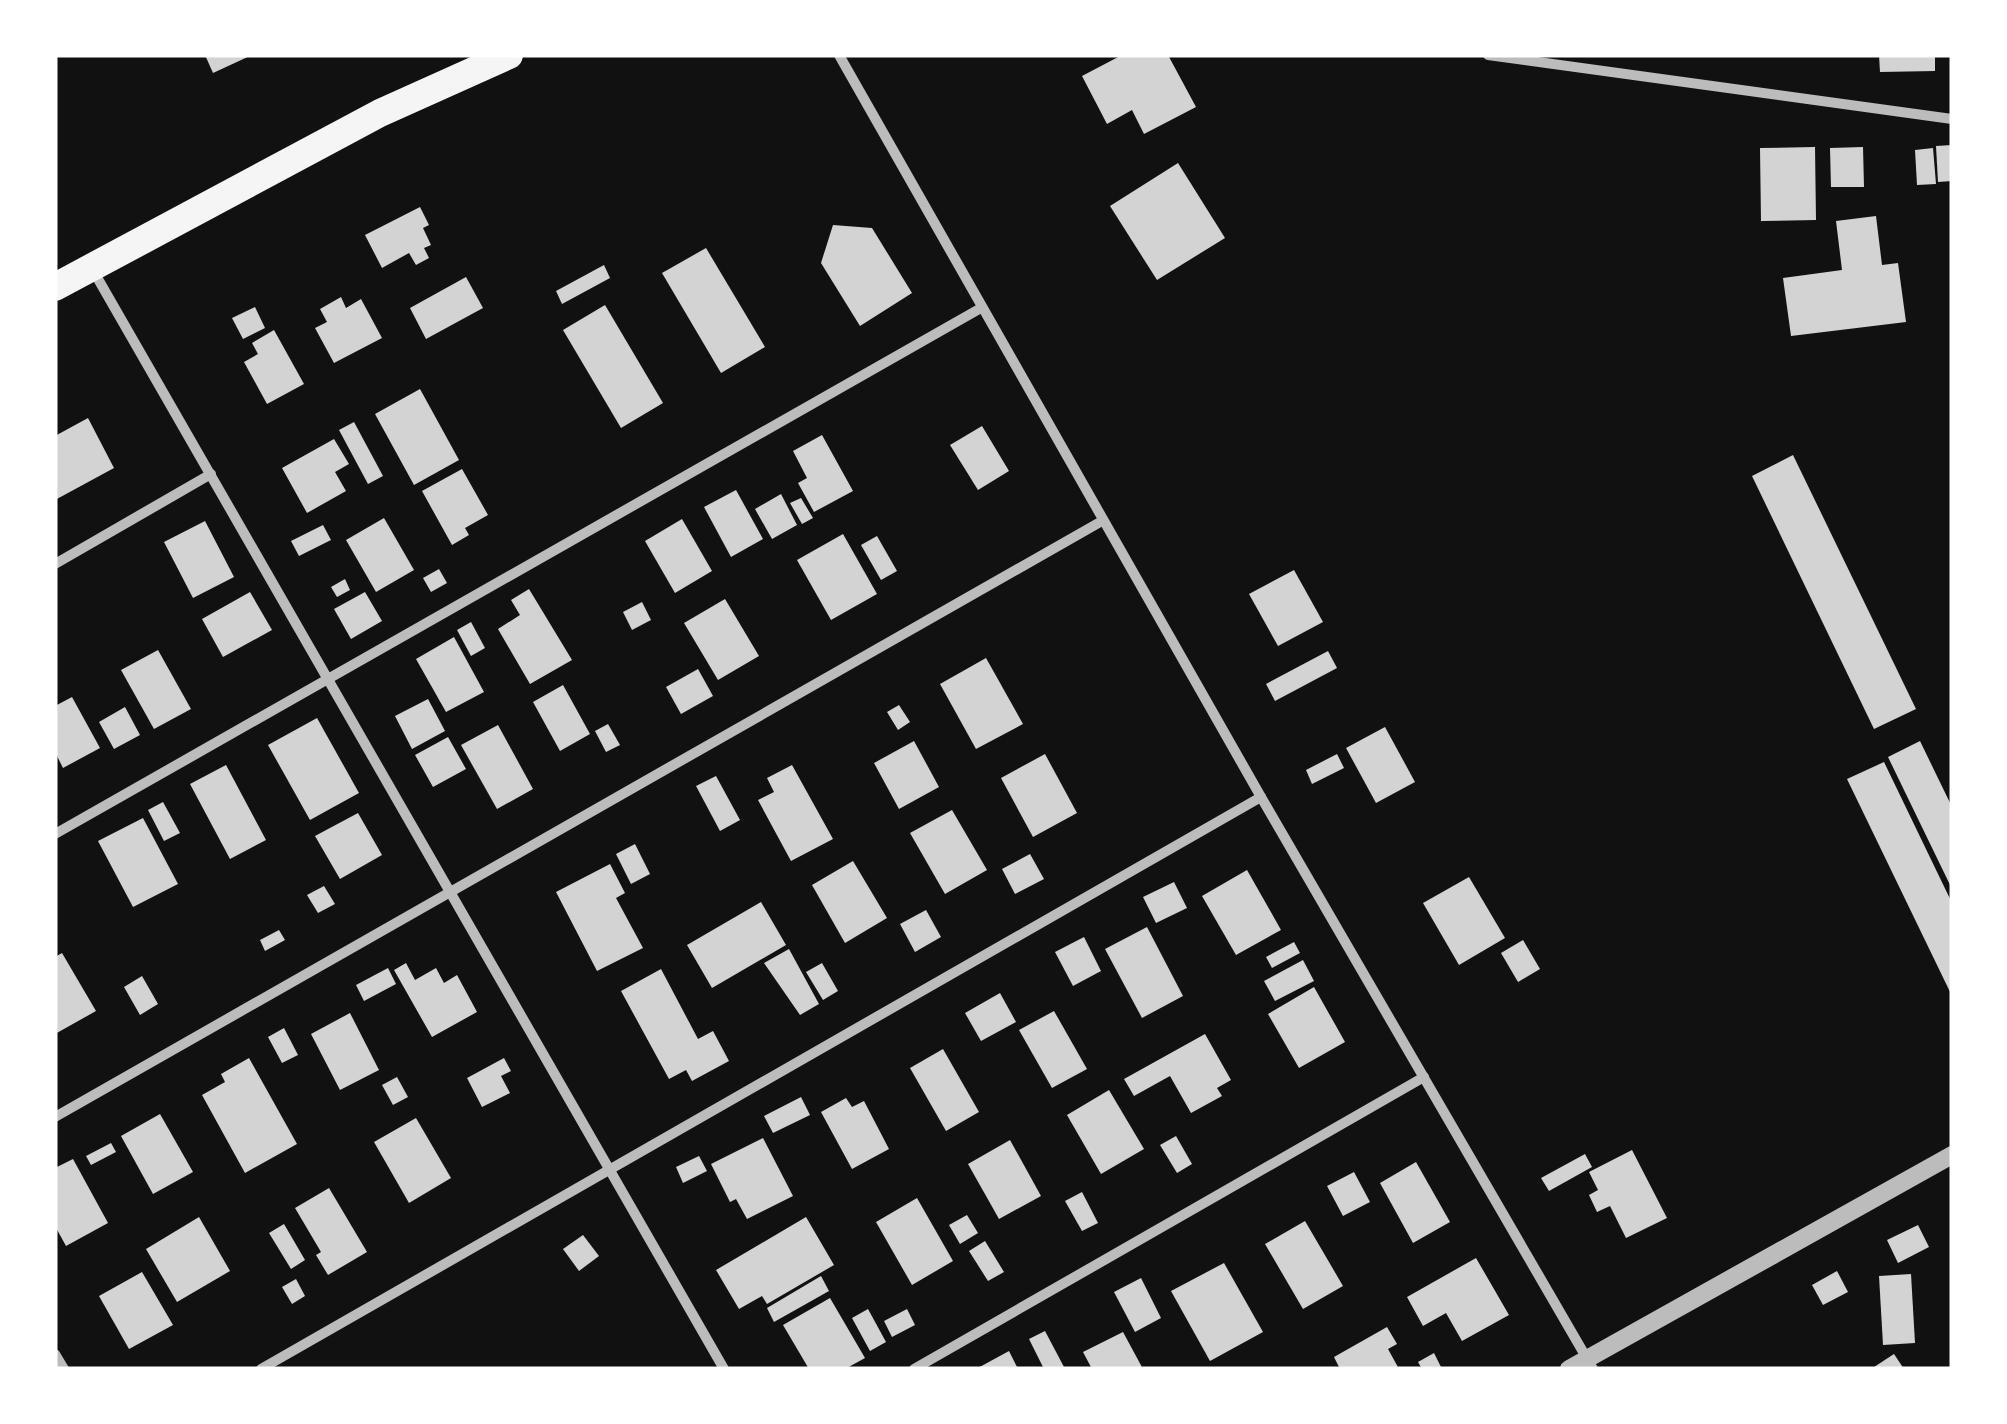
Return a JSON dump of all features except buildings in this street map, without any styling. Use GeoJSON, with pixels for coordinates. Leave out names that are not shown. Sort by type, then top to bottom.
{"type":"FeatureCollection","features":[{"type":"Feature","properties":{"kind":"highway"},"geometry":{"type":"LineString","coordinates":[[55,287],[380,113],[509,55]]}},
{"type":"Feature","properties":{"kind":"street"},"geometry":{"type":"LineString","coordinates":[[840,55],[1260,797],[1590,1364]]}},
{"type":"Feature","properties":{"kind":"street"},"geometry":{"type":"LineString","coordinates":[[1488,55],[1952,119]]}},
{"type":"Feature","properties":{"kind":"street"},"geometry":{"type":"LineString","coordinates":[[90,266],[329,675],[724,1369]]}},
{"type":"Feature","properties":{"kind":"street"},"geometry":{"type":"LineString","coordinates":[[55,834],[329,675],[982,308]]}},
{"type":"Feature","properties":{"kind":"street"},"geometry":{"type":"LineString","coordinates":[[55,564],[211,474]]}},
{"type":"Feature","properties":{"kind":"street"},"geometry":{"type":"LineString","coordinates":[[55,1116],[1102,521]]}},
{"type":"Feature","properties":{"kind":"street"},"geometry":{"type":"LineString","coordinates":[[261,1369],[1260,797]]}},
{"type":"Feature","properties":{"kind":"street"},"geometry":{"type":"LineString","coordinates":[[914,1369],[1424,1076]]}},
{"type":"Feature","properties":{"kind":"street"},"geometry":{"type":"LineString","coordinates":[[1569,1369],[1590,1364],[1952,1155]]}},
{"type":"Feature","properties":{"kind":"street"},"geometry":{"type":"LineString","coordinates":[[55,1354],[64,1369]]}}]}
